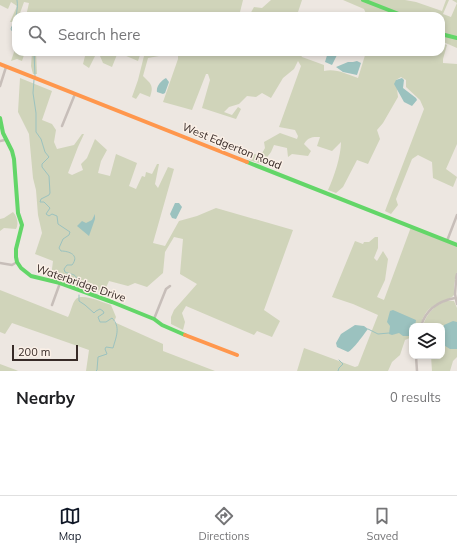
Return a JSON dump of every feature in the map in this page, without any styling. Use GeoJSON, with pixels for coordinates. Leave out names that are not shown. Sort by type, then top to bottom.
{"type":"FeatureCollection","features":[{"type":"Feature","properties":{"kind":"street"},"geometry":{"type":"LineString","coordinates":[[363,0],[394,12]]}},
{"type":"Feature","properties":{"kind":"street"},"geometry":{"type":"LineString","coordinates":[[445,35],[457,38]]}},
{"type":"Feature","properties":{"kind":"street","name":"West Edgerton Road"},"geometry":{"type":"LineString","coordinates":[[0,64],[457,245]]}},
{"type":"Feature","properties":{"kind":"street"},"geometry":{"type":"LineString","coordinates":[[0,86],[6,67]]}},
{"type":"Feature","properties":{"kind":"street"},"geometry":{"type":"LineString","coordinates":[[62,126],[75,94]]}},
{"type":"Feature","properties":{"kind":"street"},"geometry":{"type":"LineString","coordinates":[[0,118],[2,141],[13,150],[18,213],[22,225],[16,250],[17,262],[12,265],[0,263]]}},
{"type":"Feature","properties":{"kind":"street"},"geometry":{"type":"LineString","coordinates":[[447,241],[457,216]]}},
{"type":"Feature","properties":{"kind":"street","name":"Waterbridge Drive"},"geometry":{"type":"LineString","coordinates":[[17,262],[21,268],[31,276],[60,283],[154,319],[178,332],[236,355]]}},
{"type":"Feature","properties":{"kind":"street"},"geometry":{"type":"LineString","coordinates":[[457,274],[455,298],[457,304]]}},
{"type":"Feature","properties":{"kind":"street"},"geometry":{"type":"LineString","coordinates":[[52,305],[60,283]]}},
{"type":"Feature","properties":{"kind":"street"},"geometry":{"type":"LineString","coordinates":[[154,319],[166,289],[170,286]]}},
{"type":"Feature","properties":{"kind":"street"},"geometry":{"type":"LineString","coordinates":[[422,323],[425,316],[433,307],[441,302],[455,298]]}},
{"type":"Feature","properties":{"kind":"street"},"geometry":{"type":"LineString","coordinates":[[416,359],[417,371]]}},
{"type":"Feature","properties":{"kind":"green space"},"geometry":{"type":"Polygon","coordinates":[[[0,0],[243,0],[240,12],[27,12],[29,3],[24,2],[20,12],[14,12],[17,6],[11,2],[8,9],[0,5],[0,0]]]}},
{"type":"Feature","properties":{"kind":"green space"},"geometry":{"type":"Polygon","coordinates":[[[271,0],[302,0],[298,12],[251,12],[254,7],[262,8],[271,0]]]}},
{"type":"Feature","properties":{"kind":"green space"},"geometry":{"type":"Polygon","coordinates":[[[343,0],[405,0],[416,2],[442,11],[446,0],[449,0],[444,12],[365,12],[364,9],[343,0]]]}},
{"type":"Feature","properties":{"kind":"green space"},"geometry":{"type":"Polygon","coordinates":[[[457,3],[457,48],[445,43],[445,15],[451,17],[457,3]]]}},
{"type":"Feature","properties":{"kind":"green space"},"geometry":{"type":"Polygon","coordinates":[[[13,56],[24,56],[22,61],[17,59],[11,61],[13,56]]]}},
{"type":"Feature","properties":{"kind":"green space"},"geometry":{"type":"Polygon","coordinates":[[[32,56],[36,56],[37,74],[33,74],[31,66],[32,56]]]}},
{"type":"Feature","properties":{"kind":"green space"},"geometry":{"type":"Polygon","coordinates":[[[85,56],[95,56],[89,68],[83,64],[85,56]]]}},
{"type":"Feature","properties":{"kind":"green space"},"geometry":{"type":"Polygon","coordinates":[[[100,56],[116,56],[112,67],[103,63],[100,56]]]}},
{"type":"Feature","properties":{"kind":"green space"},"geometry":{"type":"Polygon","coordinates":[[[126,56],[140,56],[138,61],[126,56]]]}},
{"type":"Feature","properties":{"kind":"green space"},"geometry":{"type":"Polygon","coordinates":[[[144,56],[159,56],[148,58],[143,76],[152,87],[150,97],[140,93],[136,99],[132,97],[144,56]]]}},
{"type":"Feature","properties":{"kind":"green space"},"geometry":{"type":"Polygon","coordinates":[[[178,56],[301,56],[324,65],[324,71],[337,71],[358,78],[365,56],[444,56],[443,63],[457,64],[457,144],[446,169],[457,177],[453,187],[433,178],[432,162],[418,155],[412,159],[396,199],[398,205],[391,214],[385,211],[424,109],[420,100],[406,87],[406,80],[401,77],[396,80],[398,97],[383,123],[377,130],[380,139],[368,164],[357,160],[343,187],[336,193],[328,190],[337,166],[341,142],[332,151],[317,146],[320,137],[312,137],[304,144],[311,151],[308,156],[292,154],[288,157],[287,148],[274,145],[271,152],[262,164],[249,160],[254,154],[261,155],[265,148],[264,142],[280,133],[297,139],[298,136],[295,130],[279,127],[301,66],[298,61],[294,69],[283,78],[271,98],[262,93],[256,97],[247,96],[239,104],[229,107],[224,112],[232,115],[238,107],[241,109],[236,119],[202,108],[210,80],[208,74],[206,74],[192,110],[163,102],[178,56]]]}},
{"type":"Feature","properties":{"kind":"green space"},"geometry":{"type":"Polygon","coordinates":[[[20,78],[52,91],[42,120],[52,124],[56,130],[54,142],[57,149],[74,145],[82,134],[84,134],[68,173],[72,175],[83,170],[81,164],[87,158],[95,139],[107,150],[101,161],[98,173],[110,176],[116,154],[137,163],[129,186],[136,189],[142,176],[145,177],[146,172],[152,174],[157,164],[159,164],[155,184],[158,188],[168,167],[174,169],[153,243],[165,246],[179,221],[197,216],[216,208],[293,230],[264,310],[280,321],[272,337],[257,331],[254,335],[186,306],[182,313],[185,322],[183,330],[171,324],[171,317],[174,310],[197,284],[180,274],[183,239],[174,237],[165,252],[163,273],[147,287],[135,283],[128,286],[109,281],[104,292],[51,277],[53,261],[35,254],[42,233],[33,178],[29,134],[18,112],[20,78]]]}},
{"type":"Feature","properties":{"kind":"green space"},"geometry":{"type":"Polygon","coordinates":[[[13,212],[17,220],[16,229],[4,228],[0,231],[0,219],[13,212]]]}},
{"type":"Feature","properties":{"kind":"green space"},"geometry":{"type":"Polygon","coordinates":[[[411,227],[457,246],[457,272],[454,285],[454,295],[432,307],[426,313],[421,323],[409,323],[409,338],[405,340],[400,355],[392,362],[388,371],[297,371],[304,348],[355,367],[358,366],[378,315],[332,297],[355,241],[363,244],[364,242],[369,242],[375,237],[378,237],[378,248],[374,258],[377,261],[383,251],[388,259],[385,280],[377,297],[384,300],[411,227]]]}},
{"type":"Feature","properties":{"kind":"green space"},"geometry":{"type":"Polygon","coordinates":[[[0,290],[68,317],[76,299],[79,297],[93,299],[111,305],[116,317],[114,322],[163,344],[163,351],[215,371],[86,371],[89,350],[12,323],[5,334],[0,332],[0,290]]]}},
{"type":"Feature","properties":{"kind":"green space"},"geometry":{"type":"Polygon","coordinates":[[[446,301],[454,301],[457,308],[457,357],[453,361],[450,371],[432,371],[431,359],[445,359],[445,323],[424,323],[431,311],[446,301]]]}},
{"type":"Feature","properties":{"kind":"green space"},"geometry":{"type":"Polygon","coordinates":[[[0,364],[16,370],[18,371],[0,371],[0,364]]]}},
{"type":"Feature","properties":{"kind":"water"},"geometry":{"type":"Polygon","coordinates":[[[327,56],[336,56],[332,65],[325,62],[327,56]]]}},
{"type":"Feature","properties":{"kind":"water"},"geometry":{"type":"Polygon","coordinates":[[[357,61],[361,63],[357,75],[343,72],[336,67],[348,62],[357,61]]]}},
{"type":"Feature","properties":{"kind":"water"},"geometry":{"type":"Polygon","coordinates":[[[166,78],[169,82],[165,93],[163,94],[157,92],[159,84],[166,78]]]}},
{"type":"Feature","properties":{"kind":"water"},"geometry":{"type":"Polygon","coordinates":[[[402,78],[404,80],[403,88],[417,100],[412,106],[404,102],[394,84],[396,80],[402,78]]]}},
{"type":"Feature","properties":{"kind":"water"},"geometry":{"type":"Polygon","coordinates":[[[175,203],[179,203],[182,207],[176,219],[172,218],[170,214],[175,203]]]}},
{"type":"Feature","properties":{"kind":"water"},"geometry":{"type":"Polygon","coordinates":[[[95,214],[95,219],[89,236],[77,226],[82,221],[86,223],[92,220],[95,214]]]}},
{"type":"Feature","properties":{"kind":"water"},"geometry":{"type":"Polygon","coordinates":[[[393,310],[416,320],[416,323],[409,323],[409,336],[403,336],[399,333],[392,335],[389,334],[390,326],[387,322],[390,311],[393,310]]]}},
{"type":"Feature","properties":{"kind":"water"},"geometry":{"type":"Polygon","coordinates":[[[453,321],[457,322],[457,349],[450,349],[445,346],[445,325],[453,321]]]}},
{"type":"Feature","properties":{"kind":"water"},"geometry":{"type":"Polygon","coordinates":[[[355,325],[364,326],[368,329],[350,351],[348,352],[337,347],[336,343],[341,334],[355,325]]]}},
{"type":"Feature","properties":{"kind":"waterway"},"geometry":{"type":"LineString","coordinates":[[16,12],[17,0]]}},
{"type":"Feature","properties":{"kind":"waterway"},"geometry":{"type":"LineString","coordinates":[[12,27],[12,31]]}},
{"type":"Feature","properties":{"kind":"waterway"},"geometry":{"type":"LineString","coordinates":[[34,56],[35,76]]}},
{"type":"Feature","properties":{"kind":"waterway"},"geometry":{"type":"LineString","coordinates":[[34,80],[33,93],[36,113],[36,132],[41,139],[45,152],[49,157],[42,164],[42,167],[49,176],[50,193],[41,199],[40,202],[44,202],[50,208],[46,214],[49,216],[52,214],[57,216],[58,224],[70,232],[69,235],[63,239],[59,248],[61,251],[70,253],[74,256],[75,259],[72,265],[67,265],[64,269],[65,272],[75,276],[78,284]]}},
{"type":"Feature","properties":{"kind":"waterway"},"geometry":{"type":"LineString","coordinates":[[79,295],[79,301],[94,313],[100,309],[103,311],[104,313],[98,317],[100,322],[106,322],[112,318],[115,321],[117,329],[113,348],[106,347],[105,349],[107,354],[98,357],[96,371]]}},
{"type":"Feature","properties":{"kind":"waterway"},"geometry":{"type":"LineString","coordinates":[[368,329],[378,334],[389,333]]}},
{"type":"Feature","properties":{"kind":"waterway"},"geometry":{"type":"LineString","coordinates":[[338,371],[343,364],[339,360]]}},
{"type":"Feature","properties":{"kind":"traffic: fast"},"geometry":{"type":"LineString","coordinates":[[363,0],[394,12]]}},
{"type":"Feature","properties":{"kind":"traffic: fast"},"geometry":{"type":"LineString","coordinates":[[445,35],[457,38]]}},
{"type":"Feature","properties":{"kind":"traffic: fast"},"geometry":{"type":"LineString","coordinates":[[0,118],[3,133],[12,151],[14,159],[18,213],[22,225],[16,249],[16,257],[21,268],[31,276],[60,283],[112,302],[154,319],[162,325],[185,335]]}},
{"type":"Feature","properties":{"kind":"traffic: fast"},"geometry":{"type":"LineString","coordinates":[[247,162],[457,245]]}},
{"type":"Feature","properties":{"kind":"traffic: slow"},"geometry":{"type":"LineString","coordinates":[[0,64],[247,162]]}},
{"type":"Feature","properties":{"kind":"traffic: slow"},"geometry":{"type":"LineString","coordinates":[[185,335],[237,355]]}}]}
